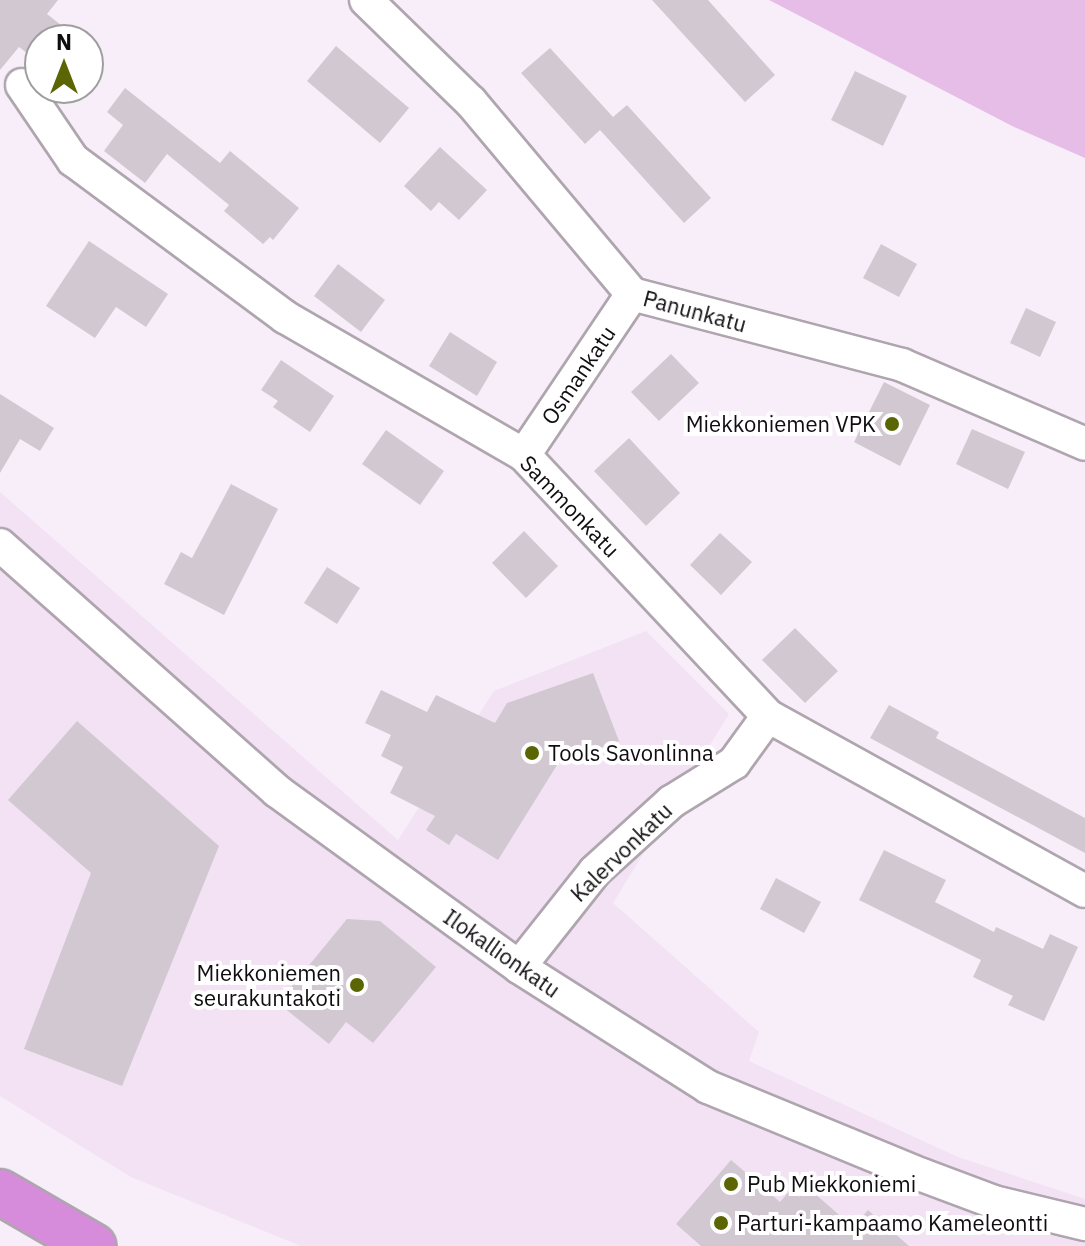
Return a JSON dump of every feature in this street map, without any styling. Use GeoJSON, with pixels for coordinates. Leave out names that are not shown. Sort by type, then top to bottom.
{"type":"FeatureCollection","features":[{"type":"Feature","properties":{"kind":"highway"},"geometry":{"type":"LineString","coordinates":[[0,1192],[93,1246]]}},
{"type":"Feature","properties":{"kind":"street","name":"Panunkatu"},"geometry":{"type":"LineString","coordinates":[[366,0],[471,102],[632,294],[902,365],[1085,444]]}},
{"type":"Feature","properties":{"kind":"street","name":"Sammonkatu"},"geometry":{"type":"LineString","coordinates":[[22,85],[73,160],[285,317],[524,455],[768,716],[1085,891]]}},
{"type":"Feature","properties":{"kind":"street","name":"Osmankatu"},"geometry":{"type":"LineString","coordinates":[[524,455],[632,294]]}},
{"type":"Feature","properties":{"kind":"street","name":"Ilokallionkatu"},"geometry":{"type":"LineString","coordinates":[[1,547],[277,791],[519,967],[708,1087],[994,1202],[1085,1224]]}},
{"type":"Feature","properties":{"kind":"street","name":"Kalervonkatu"},"geometry":{"type":"LineString","coordinates":[[519,967],[595,871],[671,802],[734,763],[768,716]]}},
{"type":"Feature","properties":{"kind":"shaded area"},"geometry":{"type":"Polygon","coordinates":[[[769,0],[1085,0],[1085,158],[1014,127],[769,0]]]}},
{"type":"Feature","properties":{"kind":"shaded area"},"geometry":{"type":"Polygon","coordinates":[[[0,492],[398,840],[494,691],[646,631],[729,714],[613,903],[759,1032],[749,1061],[958,1157],[1085,1199],[1085,1246],[301,1246],[131,1177],[0,1096],[0,492]]]}},
{"type":"Feature","properties":{"kind":"building"},"geometry":{"type":"Polygon","coordinates":[[[0,0],[58,0],[47,14],[60,24],[24,24],[24,51],[19,47],[0,70],[0,0]]]}},
{"type":"Feature","properties":{"kind":"building"},"geometry":{"type":"Polygon","coordinates":[[[652,0],[708,0],[775,75],[745,102],[652,0]]]}},
{"type":"Feature","properties":{"kind":"building"},"geometry":{"type":"Polygon","coordinates":[[[336,46],[409,108],[380,143],[307,81],[336,46]]]}},
{"type":"Feature","properties":{"kind":"building"},"geometry":{"type":"Polygon","coordinates":[[[550,48],[613,117],[627,105],[711,198],[684,223],[600,130],[585,144],[521,73],[550,48]]]}},
{"type":"Feature","properties":{"kind":"building"},"geometry":{"type":"Polygon","coordinates":[[[855,71],[907,96],[883,146],[831,120],[855,71]]]}},
{"type":"Feature","properties":{"kind":"building"},"geometry":{"type":"Polygon","coordinates":[[[125,88],[220,163],[230,151],[299,208],[273,240],[270,237],[263,244],[224,211],[229,205],[167,154],[145,183],[104,151],[123,125],[107,112],[125,88]]]}},
{"type":"Feature","properties":{"kind":"building"},"geometry":{"type":"Polygon","coordinates":[[[440,147],[487,190],[459,220],[439,202],[431,211],[404,186],[440,147]]]}},
{"type":"Feature","properties":{"kind":"building"},"geometry":{"type":"Polygon","coordinates":[[[89,241],[168,294],[146,327],[116,307],[95,338],[46,306],[89,241]]]}},
{"type":"Feature","properties":{"kind":"building"},"geometry":{"type":"Polygon","coordinates":[[[881,244],[917,264],[899,297],[863,278],[881,244]]]}},
{"type":"Feature","properties":{"kind":"building"},"geometry":{"type":"Polygon","coordinates":[[[338,264],[385,300],[361,332],[314,296],[338,264]]]}},
{"type":"Feature","properties":{"kind":"building"},"geometry":{"type":"Polygon","coordinates":[[[1026,308],[1056,322],[1040,357],[1010,343],[1026,308]]]}},
{"type":"Feature","properties":{"kind":"building"},"geometry":{"type":"Polygon","coordinates":[[[450,332],[497,362],[477,396],[429,366],[450,332]]]}},
{"type":"Feature","properties":{"kind":"building"},"geometry":{"type":"Polygon","coordinates":[[[671,354],[699,383],[659,421],[631,392],[671,354]]]}},
{"type":"Feature","properties":{"kind":"building"},"geometry":{"type":"Polygon","coordinates":[[[281,360],[334,396],[310,432],[273,407],[278,401],[261,390],[281,360]]]}},
{"type":"Feature","properties":{"kind":"building","name":"Miekkoniemen VPK"},"geometry":{"type":"Polygon","coordinates":[[[884,382],[930,405],[900,466],[854,442],[884,382]]]}},
{"type":"Feature","properties":{"kind":"building"},"geometry":{"type":"Polygon","coordinates":[[[0,394],[54,428],[40,451],[20,439],[0,473],[0,394]]]}},
{"type":"Feature","properties":{"kind":"building"},"geometry":{"type":"Polygon","coordinates":[[[972,429],[1025,452],[1008,489],[956,464],[972,429]]]}},
{"type":"Feature","properties":{"kind":"building"},"geometry":{"type":"Polygon","coordinates":[[[386,430],[444,471],[420,505],[362,464],[386,430]]]}},
{"type":"Feature","properties":{"kind":"building"},"geometry":{"type":"Polygon","coordinates":[[[629,438],[680,493],[646,526],[594,471],[629,438]]]}},
{"type":"Feature","properties":{"kind":"building"},"geometry":{"type":"Polygon","coordinates":[[[231,484],[278,509],[224,615],[164,584],[181,552],[192,558],[231,484]]]}},
{"type":"Feature","properties":{"kind":"building"},"geometry":{"type":"Polygon","coordinates":[[[524,531],[558,566],[526,598],[492,563],[524,531]]]}},
{"type":"Feature","properties":{"kind":"building"},"geometry":{"type":"Polygon","coordinates":[[[720,533],[752,562],[721,595],[690,565],[720,533]]]}},
{"type":"Feature","properties":{"kind":"building"},"geometry":{"type":"Polygon","coordinates":[[[327,567],[360,588],[337,624],[304,603],[327,567]]]}},
{"type":"Feature","properties":{"kind":"building"},"geometry":{"type":"Polygon","coordinates":[[[795,628],[838,671],[805,703],[762,660],[795,628]]]}},
{"type":"Feature","properties":{"kind":"building","name":"Tools Savonlinna"},"geometry":{"type":"Polygon","coordinates":[[[593,673],[619,741],[557,765],[498,860],[456,834],[449,845],[426,830],[435,816],[390,793],[403,767],[381,756],[391,735],[365,723],[381,690],[427,712],[436,695],[495,723],[507,703],[593,673]]]}},
{"type":"Feature","properties":{"kind":"building"},"geometry":{"type":"Polygon","coordinates":[[[889,705],[939,732],[936,738],[1085,818],[1085,853],[870,738],[889,705]]]}},
{"type":"Feature","properties":{"kind":"building"},"geometry":{"type":"Polygon","coordinates":[[[77,721],[219,846],[122,1086],[24,1049],[91,873],[8,800],[77,721]]]}},
{"type":"Feature","properties":{"kind":"building"},"geometry":{"type":"Polygon","coordinates":[[[884,850],[946,880],[935,902],[994,932],[996,927],[1043,949],[1050,934],[1078,947],[1044,1021],[1008,1005],[1013,996],[973,977],[981,960],[859,900],[884,850]]]}},
{"type":"Feature","properties":{"kind":"building"},"geometry":{"type":"Polygon","coordinates":[[[776,878],[821,902],[804,933],[760,909],[776,878]]]}},
{"type":"Feature","properties":{"kind":"building","name":"Miekkoniemen seurakuntakoti"},"geometry":{"type":"Polygon","coordinates":[[[347,919],[380,921],[436,967],[373,1043],[346,1022],[329,1044],[278,1003],[347,919]]]}},
{"type":"Feature","properties":{"kind":"building"},"geometry":{"type":"Polygon","coordinates":[[[731,1160],[780,1202],[799,1180],[853,1227],[868,1210],[909,1246],[701,1246],[676,1224],[731,1160]]]}},
{"type":"Feature","properties":{"kind":"place","name":"Miekkoniemen VPK"},"geometry":{"type":"Point","coordinates":[892,424]}},
{"type":"Feature","properties":{"kind":"place","name":"Tools Savonlinna"},"geometry":{"type":"Point","coordinates":[532,753]}},
{"type":"Feature","properties":{"kind":"place","name":"Miekkoniemen seurakuntakoti"},"geometry":{"type":"Point","coordinates":[357,985]}},
{"type":"Feature","properties":{"kind":"place","name":"Pub Miekkoniemi"},"geometry":{"type":"Point","coordinates":[731,1184]}},
{"type":"Feature","properties":{"kind":"place","name":"Parturi-kampaamo Kameleontti"},"geometry":{"type":"Point","coordinates":[721,1223]}}]}
